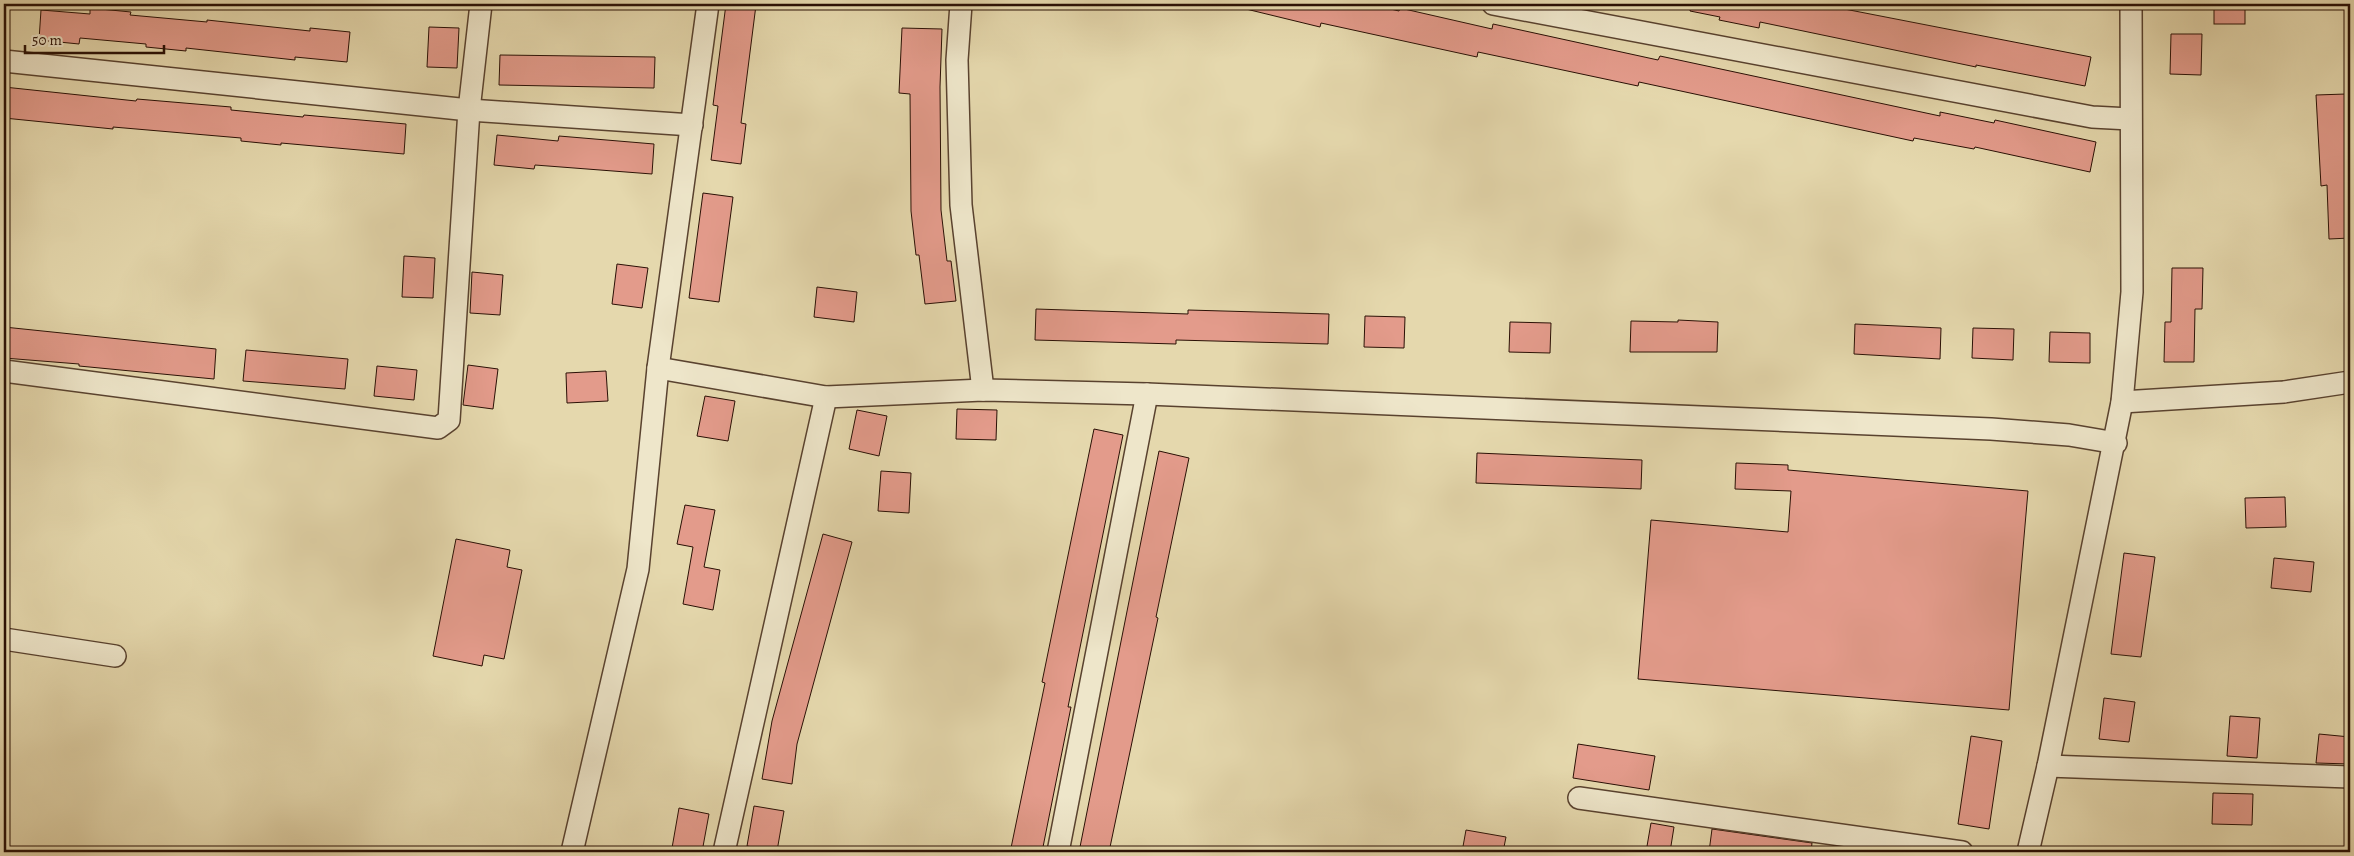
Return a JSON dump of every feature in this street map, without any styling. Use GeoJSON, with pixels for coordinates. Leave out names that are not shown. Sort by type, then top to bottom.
{"type":"FeatureCollection","features":[{"type":"Feature","properties":{"kind":"street"},"geometry":{"type":"LineString","coordinates":[[4,372],[438,428],[449,420],[468,110],[481,4]]}},
{"type":"Feature","properties":{"kind":"street"},"geometry":{"type":"LineString","coordinates":[[572,852],[638,569],[658,368],[708,4]]}},
{"type":"Feature","properties":{"kind":"street"},"geometry":{"type":"LineString","coordinates":[[960,4],[956,60],[961,205],[983,390]]}},
{"type":"Feature","properties":{"kind":"street"},"geometry":{"type":"LineString","coordinates":[[1493,4],[2092,118],[2130,119]]}},
{"type":"Feature","properties":{"kind":"street"},"geometry":{"type":"LineString","coordinates":[[2028,852],[2116,443],[2122,402],[2132,292],[2131,4]]}},
{"type":"Feature","properties":{"kind":"street"},"geometry":{"type":"LineString","coordinates":[[4,61],[468,110],[692,125]]}},
{"type":"Feature","properties":{"kind":"street"},"geometry":{"type":"LineString","coordinates":[[658,368],[826,397],[983,390],[1147,394],[1991,429],[2069,435],[2116,443]]}},
{"type":"Feature","properties":{"kind":"street"},"geometry":{"type":"LineString","coordinates":[[2122,402],[2284,392],[2350,382]]}},
{"type":"Feature","properties":{"kind":"street"},"geometry":{"type":"LineString","coordinates":[[1058,852],[1147,394]]}},
{"type":"Feature","properties":{"kind":"street"},"geometry":{"type":"LineString","coordinates":[[724,852],[826,397]]}},
{"type":"Feature","properties":{"kind":"street"},"geometry":{"type":"LineString","coordinates":[[4,638],[115,656]]}},
{"type":"Feature","properties":{"kind":"street"},"geometry":{"type":"LineString","coordinates":[[2048,766],[2350,777]]}},
{"type":"Feature","properties":{"kind":"street"},"geometry":{"type":"LineString","coordinates":[[1579,798],[1962,852]]}},
{"type":"Feature","properties":{"kind":"building"},"geometry":{"type":"Polygon","coordinates":[[[726,4],[756,5],[741,123],[746,124],[741,164],[711,160],[718,106],[713,105],[726,4]]]}},
{"type":"Feature","properties":{"kind":"building"},"geometry":{"type":"Polygon","coordinates":[[[1247,4],[1370,4],[1399,11],[1400,8],[1492,29],[1493,24],[1658,60],[1660,56],[1940,116],[1940,112],[1994,123],[1995,120],[2096,142],[2090,172],[1975,147],[1974,149],[1914,138],[1913,141],[1639,82],[1638,86],[1478,52],[1477,57],[1321,23],[1320,27],[1246,9],[1247,4]]]}},
{"type":"Feature","properties":{"kind":"building"},"geometry":{"type":"Polygon","coordinates":[[[1691,4],[1830,4],[1829,6],[2091,57],[2085,86],[1976,65],[1976,67],[1760,22],[1759,28],[1719,20],[1720,17],[1690,11],[1691,4]]]}},
{"type":"Feature","properties":{"kind":"building"},"geometry":{"type":"Polygon","coordinates":[[[2214,4],[2245,4],[2245,24],[2214,24],[2214,4]]]}},
{"type":"Feature","properties":{"kind":"building"},"geometry":{"type":"Polygon","coordinates":[[[90,8],[131,12],[130,15],[207,22],[207,20],[310,31],[310,28],[350,32],[347,62],[295,57],[295,60],[186,48],[186,51],[146,47],[146,44],[80,38],[79,44],[39,40],[41,10],[90,14],[90,8]]]}},
{"type":"Feature","properties":{"kind":"building"},"geometry":{"type":"Polygon","coordinates":[[[429,27],[459,28],[457,68],[427,67],[429,27]]]}},
{"type":"Feature","properties":{"kind":"building"},"geometry":{"type":"Polygon","coordinates":[[[902,28],[942,29],[940,87],[941,210],[947,261],[951,261],[956,301],[925,304],[919,255],[916,255],[911,211],[910,94],[899,93],[902,28]]]}},
{"type":"Feature","properties":{"kind":"building"},"geometry":{"type":"Polygon","coordinates":[[[2171,34],[2202,34],[2201,75],[2170,74],[2171,34]]]}},
{"type":"Feature","properties":{"kind":"building"},"geometry":{"type":"Polygon","coordinates":[[[500,55],[655,57],[654,88],[499,85],[500,55]]]}},
{"type":"Feature","properties":{"kind":"building"},"geometry":{"type":"Polygon","coordinates":[[[4,87],[136,101],[137,99],[231,107],[231,110],[303,117],[304,115],[406,124],[404,154],[281,143],[281,145],[241,141],[241,138],[113,127],[113,129],[4,118],[4,87]]]}},
{"type":"Feature","properties":{"kind":"building"},"geometry":{"type":"Polygon","coordinates":[[[2346,94],[2350,154],[2350,238],[2329,239],[2327,185],[2321,186],[2316,95],[2346,94]]]}},
{"type":"Feature","properties":{"kind":"building"},"geometry":{"type":"Polygon","coordinates":[[[497,135],[558,141],[559,136],[654,144],[652,174],[535,165],[534,169],[494,165],[497,135]]]}},
{"type":"Feature","properties":{"kind":"building"},"geometry":{"type":"Polygon","coordinates":[[[703,193],[733,197],[719,302],[689,298],[703,193]]]}},
{"type":"Feature","properties":{"kind":"building"},"geometry":{"type":"Polygon","coordinates":[[[404,256],[435,258],[433,298],[402,297],[404,256]]]}},
{"type":"Feature","properties":{"kind":"building"},"geometry":{"type":"Polygon","coordinates":[[[617,264],[648,268],[642,308],[612,304],[617,264]]]}},
{"type":"Feature","properties":{"kind":"building"},"geometry":{"type":"Polygon","coordinates":[[[2172,268],[2203,268],[2202,309],[2195,309],[2194,362],[2164,362],[2165,322],[2171,322],[2172,268]]]}},
{"type":"Feature","properties":{"kind":"building"},"geometry":{"type":"Polygon","coordinates":[[[472,272],[503,275],[500,315],[470,313],[472,272]]]}},
{"type":"Feature","properties":{"kind":"building"},"geometry":{"type":"Polygon","coordinates":[[[817,287],[857,292],[854,322],[814,317],[817,287]]]}},
{"type":"Feature","properties":{"kind":"building"},"geometry":{"type":"Polygon","coordinates":[[[1036,309],[1188,314],[1188,310],[1329,314],[1328,344],[1176,340],[1176,344],[1035,340],[1036,309]]]}},
{"type":"Feature","properties":{"kind":"building"},"geometry":{"type":"Polygon","coordinates":[[[1365,316],[1405,317],[1404,348],[1364,347],[1365,316]]]}},
{"type":"Feature","properties":{"kind":"building"},"geometry":{"type":"Polygon","coordinates":[[[1678,320],[1718,322],[1717,352],[1630,352],[1631,321],[1678,322],[1678,320]]]}},
{"type":"Feature","properties":{"kind":"building"},"geometry":{"type":"Polygon","coordinates":[[[1510,322],[1551,323],[1550,353],[1509,352],[1510,322]]]}},
{"type":"Feature","properties":{"kind":"building"},"geometry":{"type":"Polygon","coordinates":[[[1855,324],[1941,328],[1940,359],[1854,354],[1855,324]]]}},
{"type":"Feature","properties":{"kind":"building"},"geometry":{"type":"Polygon","coordinates":[[[4,327],[216,349],[214,379],[4,358],[4,327]]]}},
{"type":"Feature","properties":{"kind":"building"},"geometry":{"type":"Polygon","coordinates":[[[1973,328],[2014,329],[2013,360],[1972,358],[1973,328]]]}},
{"type":"Feature","properties":{"kind":"building"},"geometry":{"type":"Polygon","coordinates":[[[2050,332],[2090,333],[2090,363],[2049,362],[2050,332]]]}},
{"type":"Feature","properties":{"kind":"building"},"geometry":{"type":"Polygon","coordinates":[[[246,350],[348,359],[345,389],[243,381],[246,350]]]}},
{"type":"Feature","properties":{"kind":"building"},"geometry":{"type":"Polygon","coordinates":[[[468,365],[498,369],[493,409],[463,405],[468,365]]]}},
{"type":"Feature","properties":{"kind":"building"},"geometry":{"type":"Polygon","coordinates":[[[377,366],[417,370],[414,400],[374,396],[377,366]]]}},
{"type":"Feature","properties":{"kind":"building"},"geometry":{"type":"Polygon","coordinates":[[[606,371],[608,401],[567,403],[566,373],[606,371]]]}},
{"type":"Feature","properties":{"kind":"building"},"geometry":{"type":"Polygon","coordinates":[[[705,396],[735,401],[728,441],[697,436],[705,396]]]}},
{"type":"Feature","properties":{"kind":"building"},"geometry":{"type":"Polygon","coordinates":[[[957,409],[997,410],[996,440],[956,439],[957,409]]]}},
{"type":"Feature","properties":{"kind":"building"},"geometry":{"type":"Polygon","coordinates":[[[857,410],[887,416],[879,456],[849,449],[857,410]]]}},
{"type":"Feature","properties":{"kind":"building"},"geometry":{"type":"Polygon","coordinates":[[[1094,429],[1123,435],[1068,707],[1071,707],[1042,852],[1031,852],[1011,848],[1045,683],[1042,682],[1094,429]]]}},
{"type":"Feature","properties":{"kind":"building"},"geometry":{"type":"Polygon","coordinates":[[[1159,451],[1189,458],[1156,617],[1158,618],[1109,852],[1079,852],[1159,451]]]}},
{"type":"Feature","properties":{"kind":"building"},"geometry":{"type":"Polygon","coordinates":[[[1477,453],[1642,460],[1641,489],[1476,483],[1477,453]]]}},
{"type":"Feature","properties":{"kind":"building"},"geometry":{"type":"Polygon","coordinates":[[[1736,463],[1788,465],[1788,470],[2028,491],[2009,710],[1638,679],[1651,520],[1788,532],[1791,491],[1735,489],[1736,463]]]}},
{"type":"Feature","properties":{"kind":"building"},"geometry":{"type":"Polygon","coordinates":[[[881,471],[911,473],[909,513],[878,511],[881,471]]]}},
{"type":"Feature","properties":{"kind":"building"},"geometry":{"type":"Polygon","coordinates":[[[2285,497],[2286,527],[2246,528],[2245,498],[2285,497]]]}},
{"type":"Feature","properties":{"kind":"building"},"geometry":{"type":"Polygon","coordinates":[[[685,505],[715,510],[704,567],[720,570],[713,610],[683,604],[693,547],[677,544],[685,505]]]}},
{"type":"Feature","properties":{"kind":"building"},"geometry":{"type":"Polygon","coordinates":[[[823,534],[852,542],[797,744],[792,784],[762,779],[772,721],[823,534]]]}},
{"type":"Feature","properties":{"kind":"building"},"geometry":{"type":"Polygon","coordinates":[[[456,539],[510,550],[507,567],[522,570],[504,659],[484,655],[482,666],[433,656],[456,539]]]}},
{"type":"Feature","properties":{"kind":"building"},"geometry":{"type":"Polygon","coordinates":[[[2124,553],[2155,557],[2141,657],[2111,654],[2124,553]]]}},
{"type":"Feature","properties":{"kind":"building"},"geometry":{"type":"Polygon","coordinates":[[[2274,558],[2314,562],[2311,592],[2271,588],[2274,558]]]}},
{"type":"Feature","properties":{"kind":"building"},"geometry":{"type":"Polygon","coordinates":[[[2104,698],[2135,702],[2129,742],[2099,739],[2104,698]]]}},
{"type":"Feature","properties":{"kind":"building"},"geometry":{"type":"Polygon","coordinates":[[[2230,716],[2260,718],[2257,758],[2227,756],[2230,716]]]}},
{"type":"Feature","properties":{"kind":"building"},"geometry":{"type":"Polygon","coordinates":[[[2319,734],[2350,737],[2350,764],[2316,763],[2319,734]]]}},
{"type":"Feature","properties":{"kind":"building"},"geometry":{"type":"Polygon","coordinates":[[[1971,736],[2002,741],[1989,829],[1958,824],[1971,736]]]}},
{"type":"Feature","properties":{"kind":"building"},"geometry":{"type":"Polygon","coordinates":[[[1578,744],[1655,756],[1649,790],[1573,778],[1578,744]]]}},
{"type":"Feature","properties":{"kind":"building"},"geometry":{"type":"Polygon","coordinates":[[[2213,793],[2253,794],[2252,825],[2212,824],[2213,793]]]}},
{"type":"Feature","properties":{"kind":"building"},"geometry":{"type":"Polygon","coordinates":[[[754,806],[784,811],[777,851],[747,846],[754,806]]]}},
{"type":"Feature","properties":{"kind":"building"},"geometry":{"type":"Polygon","coordinates":[[[679,808],[709,814],[702,852],[672,848],[679,808]]]}},
{"type":"Feature","properties":{"kind":"building"},"geometry":{"type":"Polygon","coordinates":[[[1651,823],[1674,827],[1670,852],[1646,852],[1651,823]]]}},
{"type":"Feature","properties":{"kind":"building"},"geometry":{"type":"Polygon","coordinates":[[[1712,829],[1812,843],[1811,852],[1709,852],[1712,829]]]}},
{"type":"Feature","properties":{"kind":"building"},"geometry":{"type":"Polygon","coordinates":[[[1466,830],[1506,837],[1503,852],[1462,852],[1466,830]]]}}]}
